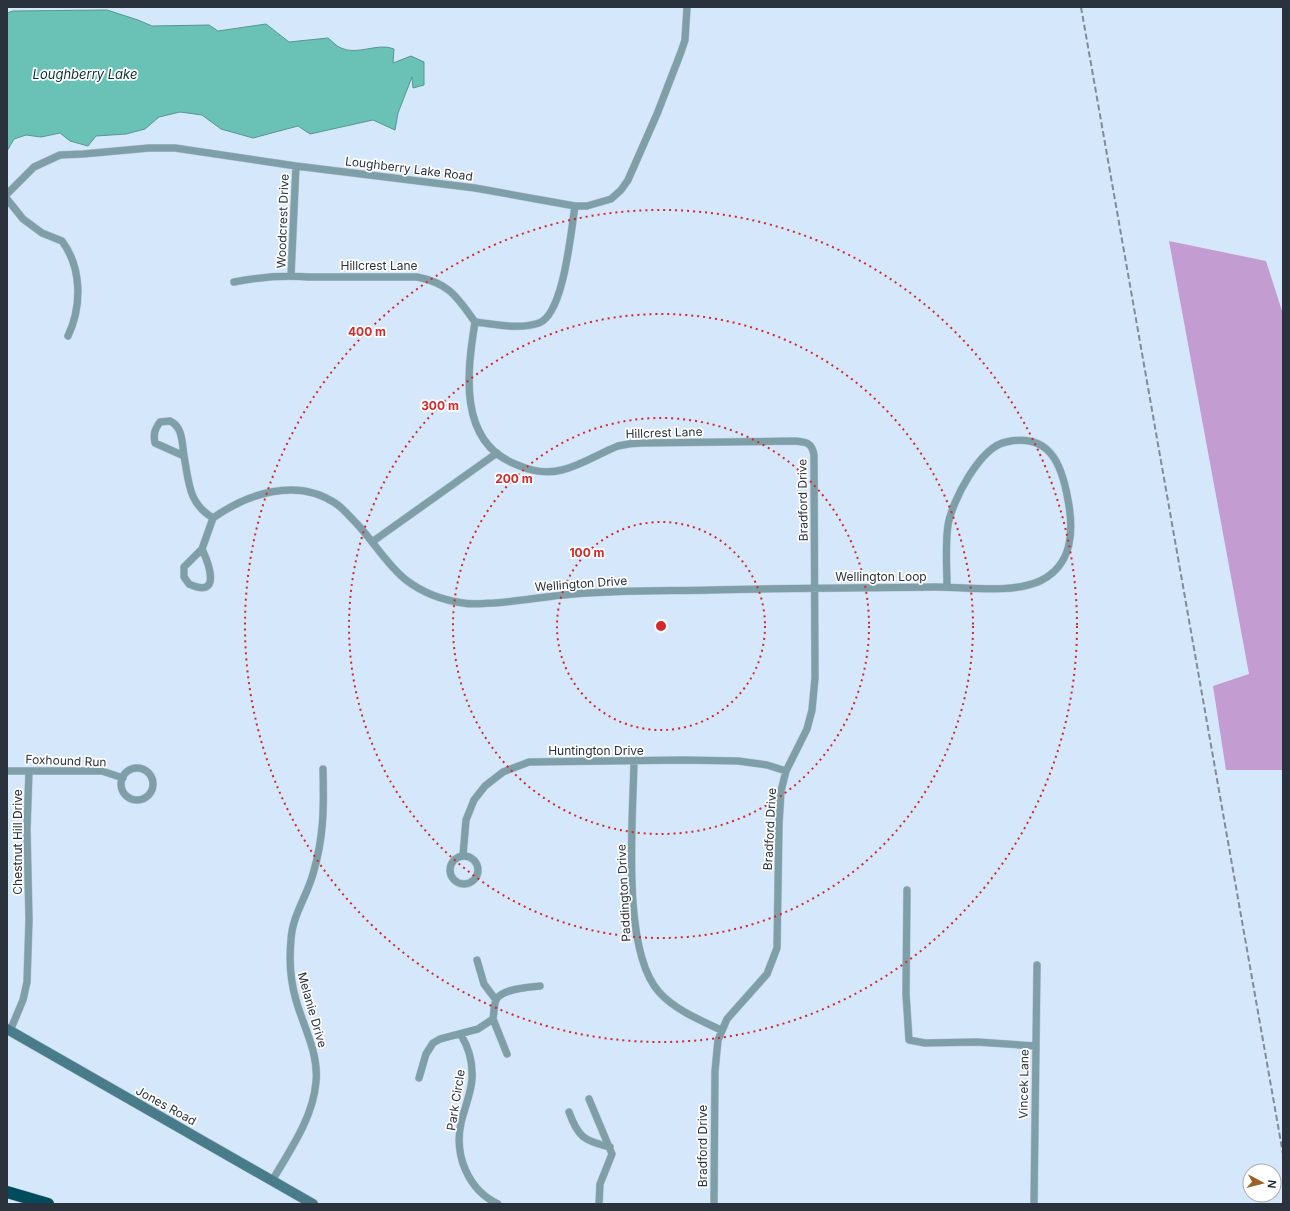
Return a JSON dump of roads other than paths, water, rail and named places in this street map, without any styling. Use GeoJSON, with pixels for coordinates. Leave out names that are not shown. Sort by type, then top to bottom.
{"type":"FeatureCollection","features":[{"type":"Feature","properties":{"kind":"highway"},"geometry":{"type":"LineString","coordinates":[[7,1192],[48,1204]]}},
{"type":"Feature","properties":{"kind":"street","name":"Loughberry Lake Road"},"geometry":{"type":"LineString","coordinates":[[7,194],[34,167],[60,155],[148,148],[176,148],[296,166],[475,188],[575,206],[594,205],[611,199],[621,190],[628,180],[657,114],[681,52],[685,40],[687,7]]}},
{"type":"Feature","properties":{"kind":"street","name":"Woodcrest Drive"},"geometry":{"type":"LineString","coordinates":[[291,276],[296,166]]}},
{"type":"Feature","properties":{"kind":"street"},"geometry":{"type":"LineString","coordinates":[[7,199],[23,219],[42,233],[62,241],[75,262],[78,288],[75,313],[68,336]]}},
{"type":"Feature","properties":{"kind":"street"},"geometry":{"type":"LineString","coordinates":[[475,322],[511,326],[530,325],[546,319],[554,307],[561,288],[575,206]]}},
{"type":"Feature","properties":{"kind":"street","name":"Hillcrest Lane"},"geometry":{"type":"LineString","coordinates":[[234,282],[257,277],[291,276],[309,278],[417,276],[434,280],[448,289],[457,298],[475,322],[469,359],[471,407],[474,421],[482,438],[490,448],[509,462],[526,469],[547,472],[571,467],[627,444],[795,441],[809,443]]}},
{"type":"Feature","properties":{"kind":"street"},"geometry":{"type":"LineString","coordinates":[[184,456],[155,443],[153,437],[155,429],[160,422],[170,421],[177,424],[195,501],[202,512],[213,518],[202,549],[184,566],[184,577],[189,584],[202,587],[208,586],[211,583],[212,577],[202,549]]}},
{"type":"Feature","properties":{"kind":"street","name":"Wellington Loop"},"geometry":{"type":"LineString","coordinates":[[815,588],[1004,588],[1040,581],[1057,568],[1070,544],[1072,520],[1061,468],[1048,450],[1028,441],[1017,440],[998,444],[982,456],[964,487],[948,524],[947,587]]}},
{"type":"Feature","properties":{"kind":"street","name":"Bradford Drive"},"geometry":{"type":"LineString","coordinates":[[714,1204],[716,1052],[721,1030],[727,1019],[767,974],[777,948],[781,791],[786,771],[807,729],[812,710],[814,678],[815,588],[814,455],[812,446],[809,443]]}},
{"type":"Feature","properties":{"kind":"street"},"geometry":{"type":"LineString","coordinates":[[372,542],[498,453]]}},
{"type":"Feature","properties":{"kind":"street","name":"Wellington Drive"},"geometry":{"type":"LineString","coordinates":[[213,518],[230,506],[257,494],[280,490],[297,490],[314,493],[337,504],[372,542],[395,570],[421,590],[444,599],[470,604],[615,591],[815,588]]}},
{"type":"Feature","properties":{"kind":"street","name":"Huntington Drive"},"geometry":{"type":"LineString","coordinates":[[463,855],[463,842],[469,810],[485,786],[503,772],[530,762],[634,762],[684,760],[738,761],[767,765],[786,771]]}},
{"type":"Feature","properties":{"kind":"street","name":"Paddington Drive"},"geometry":{"type":"LineString","coordinates":[[634,762],[634,908],[636,938],[641,960],[653,985],[672,1004],[721,1030]]}},
{"type":"Feature","properties":{"kind":"street"},"geometry":{"type":"LineString","coordinates":[[140,768],[145,770],[152,777],[153,787],[147,796],[137,800],[132,799],[124,792],[122,787],[123,778],[131,769],[140,768]]}},
{"type":"Feature","properties":{"kind":"street","name":"Melanie Drive"},"geometry":{"type":"LineString","coordinates":[[272,1181],[304,1123],[311,1106],[316,1081],[316,1063],[296,1001],[290,968],[291,938],[296,915],[313,875],[320,844],[324,817],[323,769]]}},
{"type":"Feature","properties":{"kind":"street","name":"Foxhound Run"},"geometry":{"type":"LineString","coordinates":[[7,771],[102,771],[123,778]]}},
{"type":"Feature","properties":{"kind":"street","name":"Chestnut Hill Drive"},"geometry":{"type":"LineString","coordinates":[[9,1030],[23,1000],[27,982],[29,920],[29,771]]}},
{"type":"Feature","properties":{"kind":"street"},"geometry":{"type":"LineString","coordinates":[[463,855],[472,860],[477,867],[475,878],[468,884],[457,883],[451,877],[451,866],[454,860],[463,855]]}},
{"type":"Feature","properties":{"kind":"street"},"geometry":{"type":"LineString","coordinates":[[907,890],[906,994],[909,1040],[925,1043],[977,1042],[1036,1046]]}},
{"type":"Feature","properties":{"kind":"street"},"geometry":{"type":"LineString","coordinates":[[477,960],[484,984],[496,1000]]}},
{"type":"Feature","properties":{"kind":"street","name":"Vincek Lane"},"geometry":{"type":"LineString","coordinates":[[1034,1204],[1037,965]]}},
{"type":"Feature","properties":{"kind":"street"},"geometry":{"type":"LineString","coordinates":[[507,1054],[493,1019],[496,1000],[501,994],[523,987],[540,986]]}},
{"type":"Feature","properties":{"kind":"street"},"geometry":{"type":"LineString","coordinates":[[419,1078],[430,1047],[440,1039],[461,1035],[484,1026],[493,1019]]}},
{"type":"Feature","properties":{"kind":"street","name":"Jones Road"},"geometry":{"type":"LineString","coordinates":[[9,1030],[130,1101],[313,1204]]}},
{"type":"Feature","properties":{"kind":"street","name":"Park Circle"},"geometry":{"type":"LineString","coordinates":[[461,1035],[469,1049],[472,1065],[472,1080],[461,1124],[461,1152],[466,1174],[473,1185],[484,1196],[498,1204]]}},
{"type":"Feature","properties":{"kind":"street"},"geometry":{"type":"LineString","coordinates":[[589,1099],[610,1147],[611,1158],[602,1177],[599,1204]]}},
{"type":"Feature","properties":{"kind":"street"},"geometry":{"type":"LineString","coordinates":[[569,1112],[574,1127],[580,1136],[588,1141],[610,1147]]}},
{"type":"Feature","properties":{"kind":"water","name":"Loughberry Lake"},"geometry":{"type":"Polygon","coordinates":[[[107,10],[152,26],[209,25],[218,31],[266,24],[289,42],[328,38],[339,47],[354,51],[388,47],[394,49],[393,63],[411,56],[424,62],[424,85],[413,88],[412,77],[398,113],[395,130],[373,120],[310,134],[298,126],[253,138],[221,129],[202,115],[180,112],[159,117],[145,129],[126,134],[96,136],[88,146],[70,141],[60,133],[41,137],[26,135],[14,139],[7,151],[7,13],[13,11],[107,10]]]}},
{"type":"Feature","properties":{"kind":"railway"},"geometry":{"type":"LineString","coordinates":[[1081,7],[1283,1154]]}}]}
